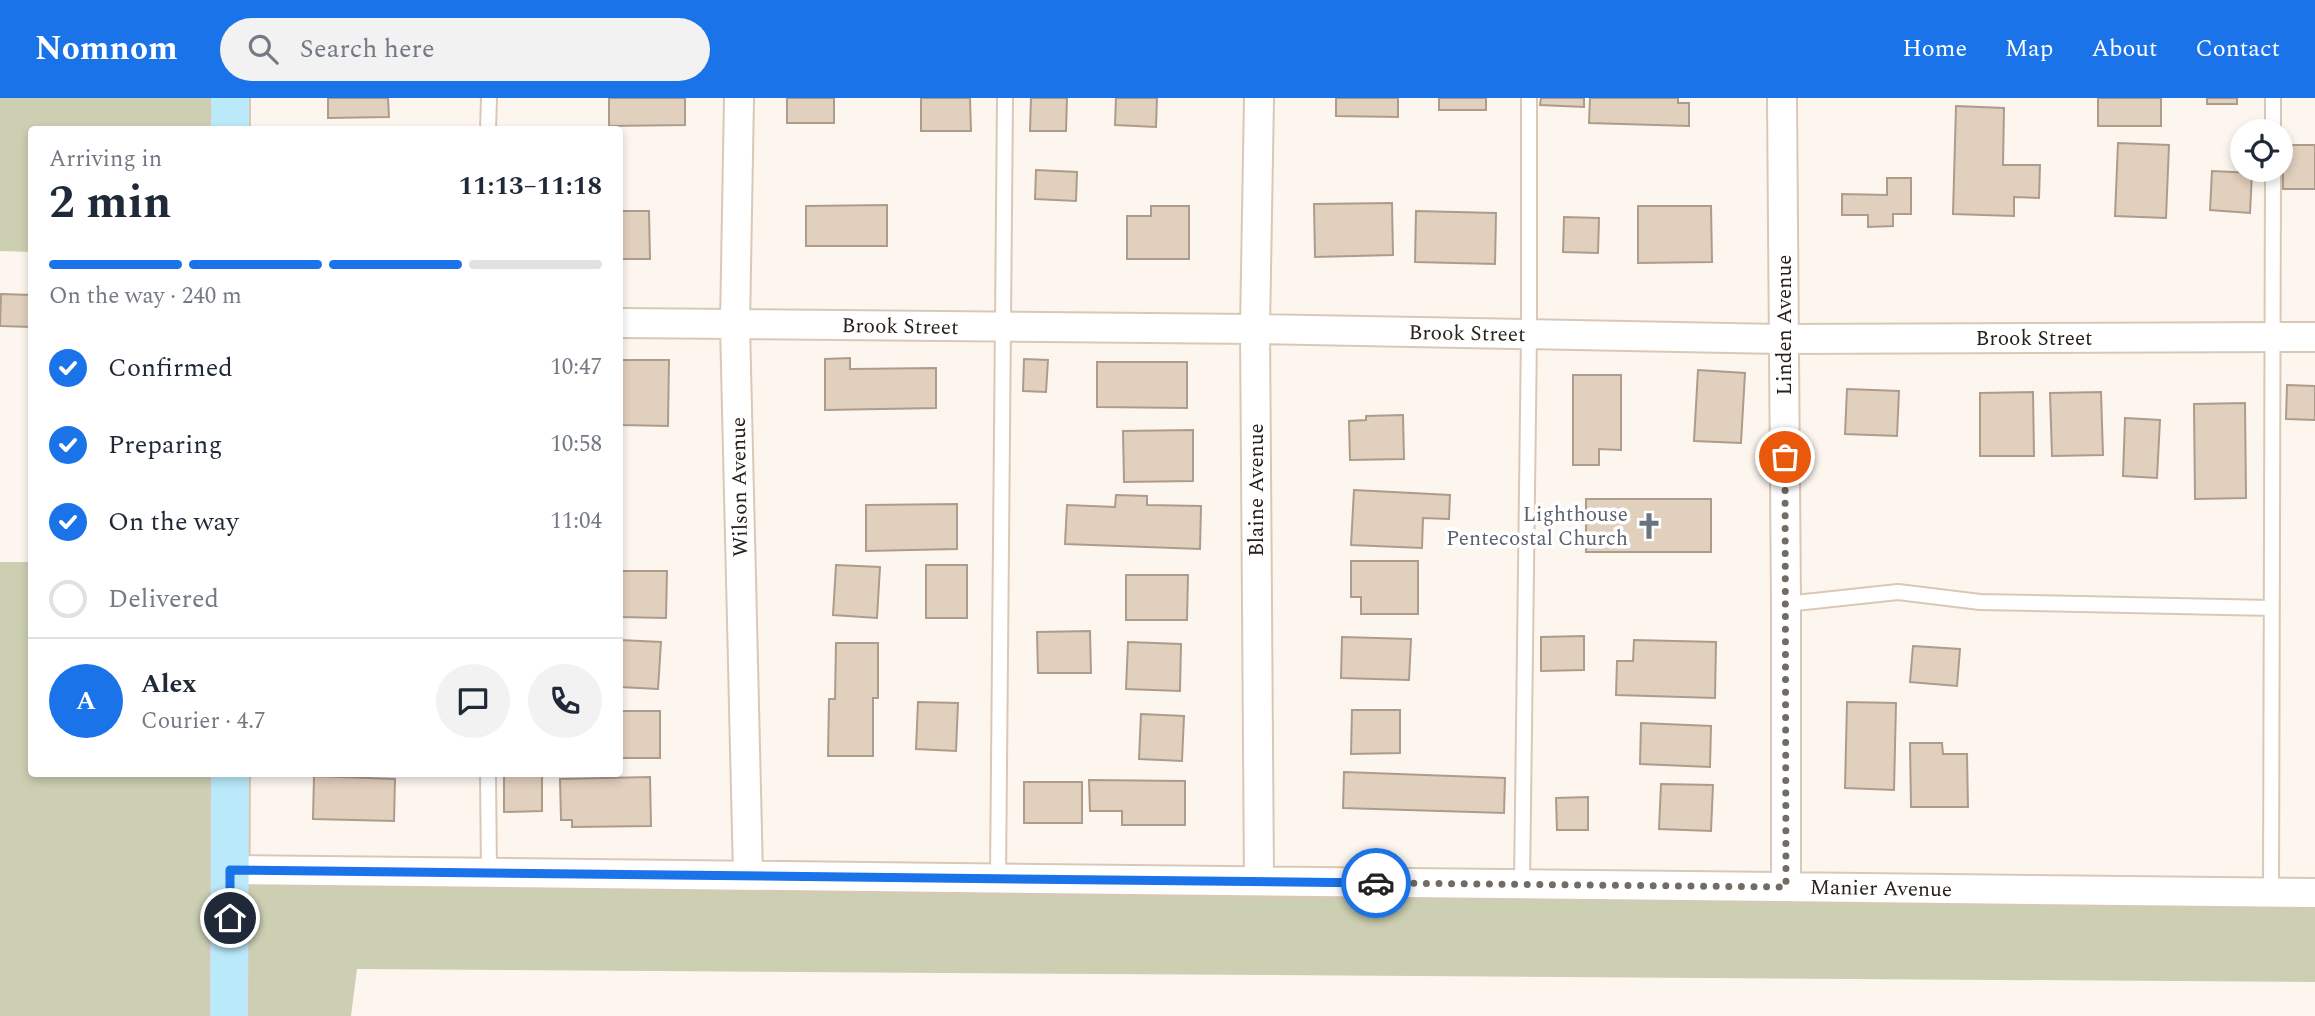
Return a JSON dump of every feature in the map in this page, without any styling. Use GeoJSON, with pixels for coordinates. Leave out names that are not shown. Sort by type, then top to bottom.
{"type":"FeatureCollection","features":[{"type":"Feature","properties":{"kind":"street"},"geometry":{"type":"LineString","coordinates":[[230,98],[230,126]]}},
{"type":"Feature","properties":{"kind":"street","name":"Wilson Avenue"},"geometry":{"type":"LineString","coordinates":[[739,98],[735,325],[748,875]]}},
{"type":"Feature","properties":{"kind":"street","name":"Blaine Avenue"},"geometry":{"type":"LineString","coordinates":[[1259,98],[1255,329],[1259,881]]}},
{"type":"Feature","properties":{"kind":"street","name":"Linden Avenue"},"geometry":{"type":"LineString","coordinates":[[1782,98],[1786,887]]}},
{"type":"Feature","properties":{"kind":"street","name":"Brook Street"},"geometry":{"type":"LineString","coordinates":[[623,323],[1255,329],[1784,338],[2315,337]]}},
{"type":"Feature","properties":{"kind":"street"},"geometry":{"type":"LineString","coordinates":[[229,1016],[230,777]]}},
{"type":"Feature","properties":{"kind":"street","name":"Manier Avenue"},"geometry":{"type":"LineString","coordinates":[[230,870],[2315,893]]}},
{"type":"Feature","properties":{"kind":"lane"},"geometry":{"type":"LineString","coordinates":[[488,98],[488,126]]}},
{"type":"Feature","properties":{"kind":"lane"},"geometry":{"type":"LineString","coordinates":[[998,878],[1005,98]]}},
{"type":"Feature","properties":{"kind":"lane"},"geometry":{"type":"LineString","coordinates":[[1521,884],[1529,334],[1529,98]]}},
{"type":"Feature","properties":{"kind":"lane"},"geometry":{"type":"LineString","coordinates":[[2273,98],[2273,119]]}},
{"type":"Feature","properties":{"kind":"lane"},"geometry":{"type":"LineString","coordinates":[[2271,893],[2273,182]]}},
{"type":"Feature","properties":{"kind":"lane"},"geometry":{"type":"LineString","coordinates":[[1786,604],[1898,592],[1980,602],[2272,608]]}},
{"type":"Feature","properties":{"kind":"lane"},"geometry":{"type":"LineString","coordinates":[[488,777],[489,872]]}},
{"type":"Feature","properties":{"kind":"green space"},"geometry":{"type":"Polygon","coordinates":[[[0,98],[230,98],[230,126],[28,126],[28,252],[0,251],[0,98]]]}},
{"type":"Feature","properties":{"kind":"green space"},"geometry":{"type":"Polygon","coordinates":[[[0,562],[28,562],[28,777],[229,777],[230,870],[2315,893],[2315,982],[357,969],[351,1016],[0,1016],[0,562]]]}},
{"type":"Feature","properties":{"kind":"building"},"geometry":{"type":"Polygon","coordinates":[[[328,98],[388,98],[389,117],[328,118],[328,98]]]}},
{"type":"Feature","properties":{"kind":"building"},"geometry":{"type":"Polygon","coordinates":[[[609,98],[685,98],[685,125],[609,126],[609,98]]]}},
{"type":"Feature","properties":{"kind":"building"},"geometry":{"type":"Polygon","coordinates":[[[787,98],[834,98],[834,123],[787,123],[787,98]]]}},
{"type":"Feature","properties":{"kind":"building"},"geometry":{"type":"Polygon","coordinates":[[[921,98],[970,98],[971,131],[921,131],[921,98]]]}},
{"type":"Feature","properties":{"kind":"building"},"geometry":{"type":"Polygon","coordinates":[[[1031,98],[1067,98],[1066,131],[1030,131],[1031,98]]]}},
{"type":"Feature","properties":{"kind":"building"},"geometry":{"type":"Polygon","coordinates":[[[1116,98],[1157,98],[1156,127],[1115,125],[1116,98]]]}},
{"type":"Feature","properties":{"kind":"building"},"geometry":{"type":"Polygon","coordinates":[[[1336,98],[1398,98],[1398,117],[1336,116],[1336,98]]]}},
{"type":"Feature","properties":{"kind":"building"},"geometry":{"type":"Polygon","coordinates":[[[1439,98],[1486,98],[1486,110],[1439,110],[1439,98]]]}},
{"type":"Feature","properties":{"kind":"building"},"geometry":{"type":"Polygon","coordinates":[[[1541,98],[1584,98],[1584,107],[1540,105],[1541,98]]]}},
{"type":"Feature","properties":{"kind":"building"},"geometry":{"type":"Polygon","coordinates":[[[1590,98],[1678,98],[1678,103],[1689,103],[1689,126],[1589,123],[1590,98]]]}},
{"type":"Feature","properties":{"kind":"building"},"geometry":{"type":"Polygon","coordinates":[[[2098,98],[2161,98],[2161,126],[2098,126],[2098,98]]]}},
{"type":"Feature","properties":{"kind":"building"},"geometry":{"type":"Polygon","coordinates":[[[2207,98],[2237,98],[2237,104],[2207,104],[2207,98]]]}},
{"type":"Feature","properties":{"kind":"building"},"geometry":{"type":"Polygon","coordinates":[[[1956,106],[2004,108],[2003,165],[2040,165],[2039,198],[2014,197],[2014,216],[1953,214],[1956,106]]]}},
{"type":"Feature","properties":{"kind":"building"},"geometry":{"type":"Polygon","coordinates":[[[2118,143],[2169,145],[2166,218],[2115,216],[2118,143]]]}},
{"type":"Feature","properties":{"kind":"building"},"geometry":{"type":"Polygon","coordinates":[[[2293,145],[2315,145],[2315,189],[2283,189],[2283,182],[2293,182],[2293,145]]]}},
{"type":"Feature","properties":{"kind":"building"},"geometry":{"type":"Polygon","coordinates":[[[1036,170],[1077,172],[1076,201],[1035,199],[1036,170]]]}},
{"type":"Feature","properties":{"kind":"building"},"geometry":{"type":"Polygon","coordinates":[[[2212,171],[2230,172],[2230,182],[2252,182],[2250,213],[2210,210],[2212,171]]]}},
{"type":"Feature","properties":{"kind":"building"},"geometry":{"type":"Polygon","coordinates":[[[1887,178],[1911,178],[1911,214],[1893,214],[1893,226],[1868,227],[1868,215],[1842,215],[1842,194],[1887,195],[1887,178]]]}},
{"type":"Feature","properties":{"kind":"building"},"geometry":{"type":"Polygon","coordinates":[[[1392,203],[1393,255],[1315,257],[1314,204],[1392,203]]]}},
{"type":"Feature","properties":{"kind":"building"},"geometry":{"type":"Polygon","coordinates":[[[887,205],[887,246],[806,246],[806,206],[887,205]]]}},
{"type":"Feature","properties":{"kind":"building"},"geometry":{"type":"Polygon","coordinates":[[[1151,206],[1189,206],[1189,259],[1127,259],[1127,216],[1151,216],[1151,206]]]}},
{"type":"Feature","properties":{"kind":"building"},"geometry":{"type":"Polygon","coordinates":[[[1638,206],[1711,206],[1712,262],[1638,263],[1638,206]]]}},
{"type":"Feature","properties":{"kind":"building"},"geometry":{"type":"Polygon","coordinates":[[[623,211],[649,211],[650,259],[623,259],[623,211]]]}},
{"type":"Feature","properties":{"kind":"building"},"geometry":{"type":"Polygon","coordinates":[[[1416,211],[1496,213],[1495,264],[1415,262],[1416,211]]]}},
{"type":"Feature","properties":{"kind":"building"},"geometry":{"type":"Polygon","coordinates":[[[1564,217],[1599,218],[1598,253],[1563,252],[1564,217]]]}},
{"type":"Feature","properties":{"kind":"building"},"geometry":{"type":"Polygon","coordinates":[[[1,294],[28,295],[28,327],[0,326],[1,294]]]}},
{"type":"Feature","properties":{"kind":"building"},"geometry":{"type":"Polygon","coordinates":[[[850,358],[850,369],[936,368],[936,408],[825,410],[825,359],[850,358]]]}},
{"type":"Feature","properties":{"kind":"building"},"geometry":{"type":"Polygon","coordinates":[[[1024,359],[1048,360],[1046,392],[1023,391],[1024,359]]]}},
{"type":"Feature","properties":{"kind":"building"},"geometry":{"type":"Polygon","coordinates":[[[623,360],[669,360],[668,426],[623,425],[623,360]]]}},
{"type":"Feature","properties":{"kind":"building"},"geometry":{"type":"Polygon","coordinates":[[[1097,362],[1187,362],[1187,408],[1097,407],[1097,362]]]}},
{"type":"Feature","properties":{"kind":"building"},"geometry":{"type":"Polygon","coordinates":[[[1698,370],[1745,373],[1741,443],[1694,441],[1698,370]]]}},
{"type":"Feature","properties":{"kind":"building"},"geometry":{"type":"Polygon","coordinates":[[[1573,375],[1621,375],[1621,450],[1599,449],[1599,465],[1573,465],[1573,375]]]}},
{"type":"Feature","properties":{"kind":"building"},"geometry":{"type":"Polygon","coordinates":[[[2287,385],[2315,386],[2315,420],[2286,419],[2287,385]]]}},
{"type":"Feature","properties":{"kind":"building"},"geometry":{"type":"Polygon","coordinates":[[[1847,389],[1899,391],[1897,436],[1845,434],[1847,389]]]}},
{"type":"Feature","properties":{"kind":"building"},"geometry":{"type":"Polygon","coordinates":[[[2033,392],[2034,456],[1980,456],[1980,393],[2033,392]]]}},
{"type":"Feature","properties":{"kind":"building"},"geometry":{"type":"Polygon","coordinates":[[[2101,392],[2103,455],[2052,456],[2050,393],[2101,392]]]}},
{"type":"Feature","properties":{"kind":"building"},"geometry":{"type":"Polygon","coordinates":[[[2245,403],[2246,498],[2195,499],[2194,404],[2245,403]]]}},
{"type":"Feature","properties":{"kind":"building"},"geometry":{"type":"Polygon","coordinates":[[[1403,415],[1404,459],[1350,460],[1349,421],[1366,420],[1366,416],[1403,415]]]}},
{"type":"Feature","properties":{"kind":"building"},"geometry":{"type":"Polygon","coordinates":[[[2125,418],[2160,420],[2157,478],[2123,476],[2125,418]]]}},
{"type":"Feature","properties":{"kind":"building"},"geometry":{"type":"Polygon","coordinates":[[[1193,430],[1193,481],[1124,482],[1123,431],[1193,430]]]}},
{"type":"Feature","properties":{"kind":"building"},"geometry":{"type":"Polygon","coordinates":[[[1354,490],[1450,495],[1449,519],[1423,518],[1422,548],[1351,545],[1354,490]]]}},
{"type":"Feature","properties":{"kind":"building"},"geometry":{"type":"Polygon","coordinates":[[[1116,495],[1147,496],[1147,505],[1201,506],[1200,549],[1065,544],[1067,505],[1115,507],[1116,495]]]}},
{"type":"Feature","properties":{"kind":"building","name":"Lighthouse Pentecostal Church"},"geometry":{"type":"Polygon","coordinates":[[[1586,499],[1711,499],[1711,552],[1586,552],[1586,499]]]}},
{"type":"Feature","properties":{"kind":"building"},"geometry":{"type":"Polygon","coordinates":[[[957,504],[957,549],[866,551],[866,505],[957,504]]]}},
{"type":"Feature","properties":{"kind":"building"},"geometry":{"type":"Polygon","coordinates":[[[1351,561],[1418,561],[1418,614],[1361,614],[1361,597],[1351,597],[1351,561]]]}},
{"type":"Feature","properties":{"kind":"building"},"geometry":{"type":"Polygon","coordinates":[[[836,565],[880,567],[877,618],[833,615],[836,565]]]}},
{"type":"Feature","properties":{"kind":"building"},"geometry":{"type":"Polygon","coordinates":[[[926,565],[967,565],[967,618],[926,618],[926,565]]]}},
{"type":"Feature","properties":{"kind":"building"},"geometry":{"type":"Polygon","coordinates":[[[623,571],[667,571],[666,618],[623,617],[623,571]]]}},
{"type":"Feature","properties":{"kind":"building"},"geometry":{"type":"Polygon","coordinates":[[[1126,575],[1188,575],[1187,620],[1126,620],[1126,575]]]}},
{"type":"Feature","properties":{"kind":"building"},"geometry":{"type":"Polygon","coordinates":[[[1090,631],[1091,673],[1038,673],[1037,632],[1090,631]]]}},
{"type":"Feature","properties":{"kind":"building"},"geometry":{"type":"Polygon","coordinates":[[[1584,636],[1584,670],[1541,671],[1541,637],[1584,636]]]}},
{"type":"Feature","properties":{"kind":"building"},"geometry":{"type":"Polygon","coordinates":[[[1342,637],[1411,639],[1409,680],[1341,678],[1342,637]]]}},
{"type":"Feature","properties":{"kind":"building"},"geometry":{"type":"Polygon","coordinates":[[[623,640],[661,642],[658,689],[623,687],[623,640]]]}},
{"type":"Feature","properties":{"kind":"building"},"geometry":{"type":"Polygon","coordinates":[[[1634,640],[1716,642],[1715,698],[1616,695],[1617,661],[1633,661],[1634,640]]]}},
{"type":"Feature","properties":{"kind":"building"},"geometry":{"type":"Polygon","coordinates":[[[1128,642],[1181,644],[1180,691],[1126,689],[1128,642]]]}},
{"type":"Feature","properties":{"kind":"building"},"geometry":{"type":"Polygon","coordinates":[[[836,643],[878,643],[878,698],[873,698],[873,756],[828,756],[829,699],[835,699],[836,643]]]}},
{"type":"Feature","properties":{"kind":"building"},"geometry":{"type":"Polygon","coordinates":[[[1913,646],[1960,649],[1957,686],[1910,682],[1913,646]]]}},
{"type":"Feature","properties":{"kind":"building"},"geometry":{"type":"Polygon","coordinates":[[[918,702],[958,703],[956,751],[916,749],[918,702]]]}},
{"type":"Feature","properties":{"kind":"building"},"geometry":{"type":"Polygon","coordinates":[[[1847,702],[1896,703],[1894,790],[1845,788],[1847,702]]]}},
{"type":"Feature","properties":{"kind":"building"},"geometry":{"type":"Polygon","coordinates":[[[1352,710],[1400,710],[1400,753],[1351,754],[1352,710]]]}},
{"type":"Feature","properties":{"kind":"building"},"geometry":{"type":"Polygon","coordinates":[[[623,711],[660,711],[660,758],[623,758],[623,711]]]}},
{"type":"Feature","properties":{"kind":"building"},"geometry":{"type":"Polygon","coordinates":[[[1141,714],[1184,716],[1182,761],[1139,759],[1141,714]]]}},
{"type":"Feature","properties":{"kind":"building"},"geometry":{"type":"Polygon","coordinates":[[[1641,723],[1711,726],[1710,767],[1640,764],[1641,723]]]}},
{"type":"Feature","properties":{"kind":"building"},"geometry":{"type":"Polygon","coordinates":[[[1910,743],[1942,743],[1943,754],[1967,754],[1968,807],[1911,807],[1910,743]]]}},
{"type":"Feature","properties":{"kind":"building"},"geometry":{"type":"Polygon","coordinates":[[[1344,772],[1505,778],[1504,813],[1343,808],[1344,772]]]}},
{"type":"Feature","properties":{"kind":"building"},"geometry":{"type":"Polygon","coordinates":[[[314,777],[395,779],[394,821],[313,819],[314,777]]]}},
{"type":"Feature","properties":{"kind":"building"},"geometry":{"type":"Polygon","coordinates":[[[504,777],[542,777],[542,811],[504,812],[504,777]]]}},
{"type":"Feature","properties":{"kind":"building"},"geometry":{"type":"Polygon","coordinates":[[[650,777],[651,826],[572,827],[572,820],[561,820],[560,779],[650,777]]]}},
{"type":"Feature","properties":{"kind":"building"},"geometry":{"type":"Polygon","coordinates":[[[1089,780],[1185,781],[1185,825],[1122,825],[1122,811],[1090,811],[1089,780]]]}},
{"type":"Feature","properties":{"kind":"building"},"geometry":{"type":"Polygon","coordinates":[[[1024,782],[1082,782],[1082,823],[1024,823],[1024,782]]]}},
{"type":"Feature","properties":{"kind":"building"},"geometry":{"type":"Polygon","coordinates":[[[1661,784],[1713,785],[1711,831],[1659,829],[1661,784]]]}},
{"type":"Feature","properties":{"kind":"building"},"geometry":{"type":"Polygon","coordinates":[[[1588,797],[1588,830],[1557,830],[1556,798],[1588,797]]]}},
{"type":"Feature","properties":{"kind":"way so far"},"geometry":{"type":"LineString","coordinates":[[1376,883],[1786,887],[1785,457]]}},
{"type":"Feature","properties":{"kind":"place","name":"Lighthouse Pentecostal Church"},"geometry":{"type":"Point","coordinates":[1649,526]}},
{"type":"Feature","properties":{"kind":"route"},"geometry":{"type":"LineString","coordinates":[[230,918],[230,870],[1376,883]]}}]}
